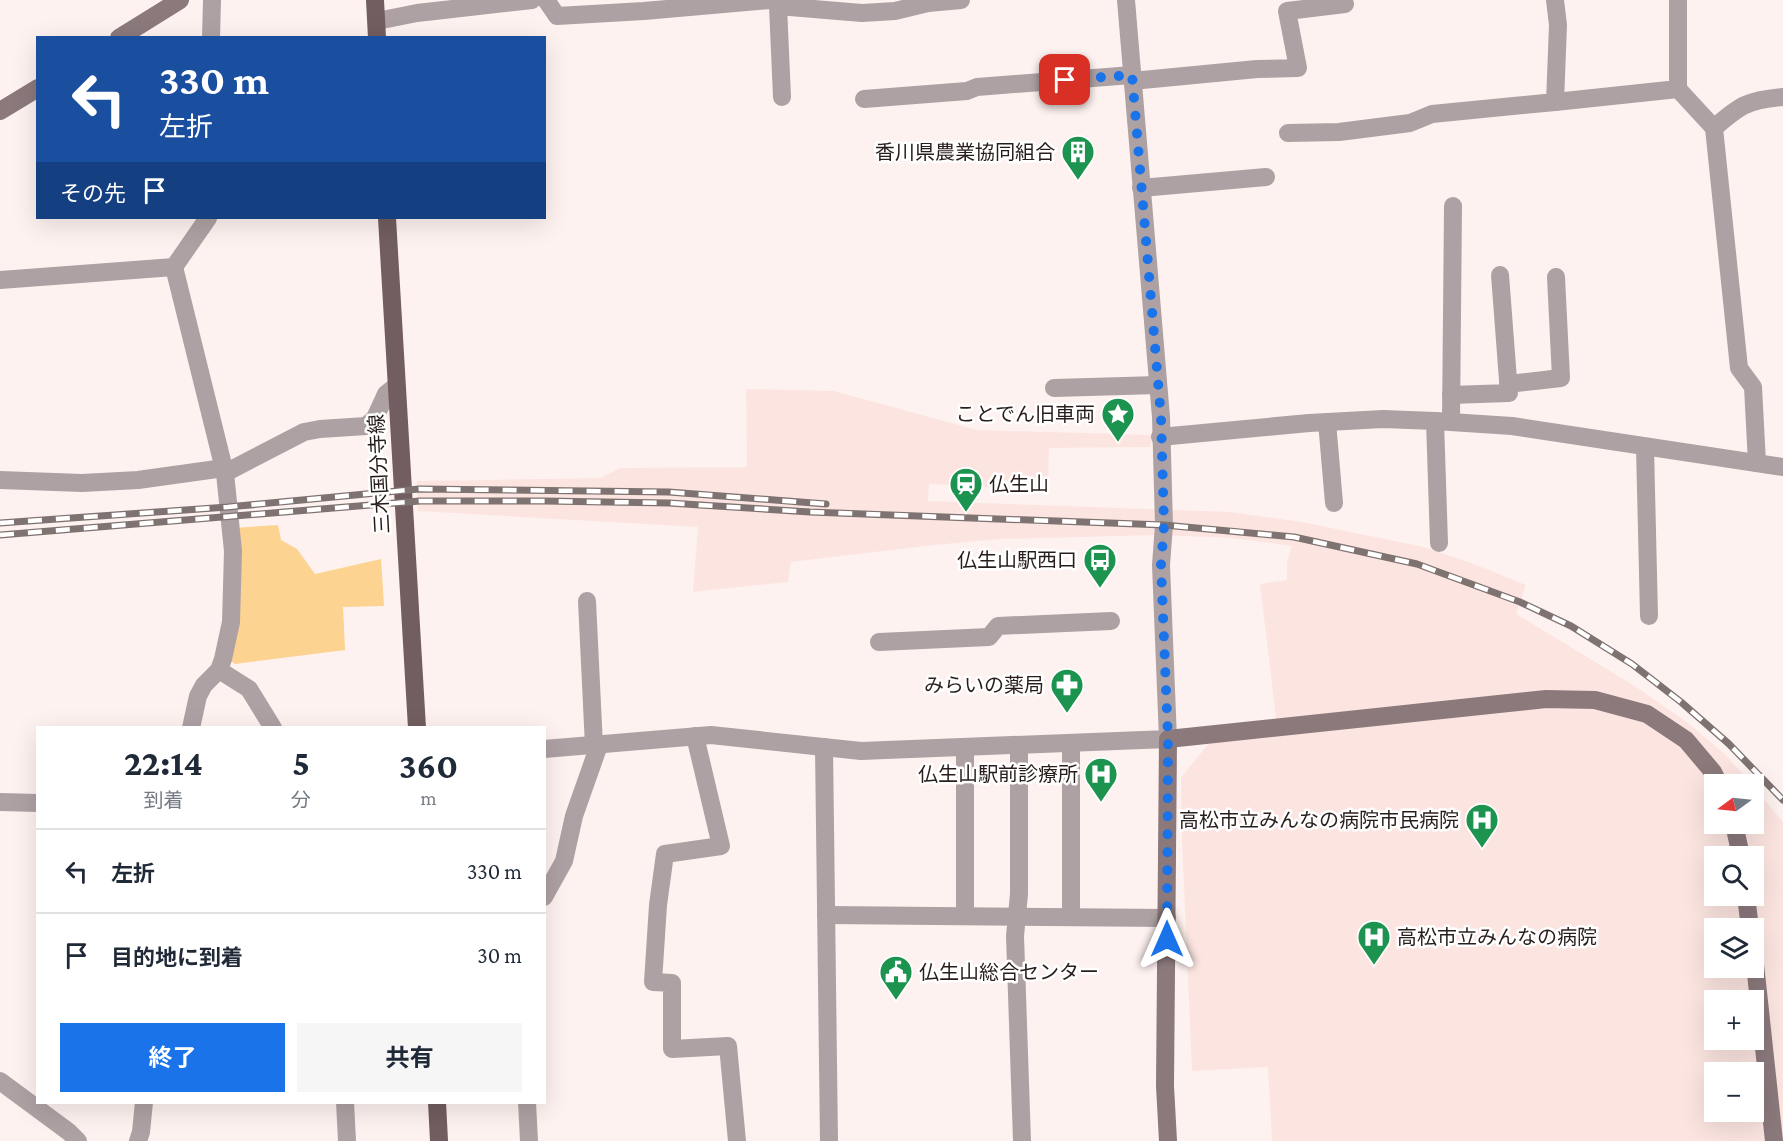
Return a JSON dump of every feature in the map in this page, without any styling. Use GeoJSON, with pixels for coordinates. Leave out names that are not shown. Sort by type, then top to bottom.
{"type":"FeatureCollection","features":[{"type":"Feature","properties":{"kind":"main road"},"geometry":{"type":"LineString","coordinates":[[375,0],[377,29]]}},
{"type":"Feature","properties":{"kind":"main road","name":"三木国分寺線"},"geometry":{"type":"LineString","coordinates":[[387,219],[417,726]]}},
{"type":"Feature","properties":{"kind":"main road"},"geometry":{"type":"LineString","coordinates":[[437,1104],[439,1141]]}},
{"type":"Feature","properties":{"kind":"street"},"geometry":{"type":"LineString","coordinates":[[122,36],[180,0]]}},
{"type":"Feature","properties":{"kind":"street"},"geometry":{"type":"LineString","coordinates":[[211,36],[212,0]]}},
{"type":"Feature","properties":{"kind":"street"},"geometry":{"type":"LineString","coordinates":[[377,29],[417,13],[532,0]]}},
{"type":"Feature","properties":{"kind":"street"},"geometry":{"type":"LineString","coordinates":[[546,0],[557,16],[770,0]]}},
{"type":"Feature","properties":{"kind":"street"},"geometry":{"type":"LineString","coordinates":[[782,97],[778,6],[816,5],[862,13],[895,11],[928,2],[961,0]]}},
{"type":"Feature","properties":{"kind":"street"},"geometry":{"type":"LineString","coordinates":[[1126,0],[1158,385],[1164,525],[1161,565],[1168,739],[1165,1086],[1168,1141]]}},
{"type":"Feature","properties":{"kind":"street"},"geometry":{"type":"LineString","coordinates":[[1555,0],[1558,25],[1555,102]]}},
{"type":"Feature","properties":{"kind":"street"},"geometry":{"type":"LineString","coordinates":[[1678,0],[1678,89],[1714,128],[1738,368],[1753,387],[1757,463]]}},
{"type":"Feature","properties":{"kind":"street"},"geometry":{"type":"LineString","coordinates":[[864,99],[967,91],[977,87],[1298,68],[1287,11],[1346,4]]}},
{"type":"Feature","properties":{"kind":"street"},"geometry":{"type":"LineString","coordinates":[[0,111],[36,89]]}},
{"type":"Feature","properties":{"kind":"street"},"geometry":{"type":"LineString","coordinates":[[1288,133],[1339,132],[1410,123],[1432,114],[1678,89]]}},
{"type":"Feature","properties":{"kind":"street"},"geometry":{"type":"LineString","coordinates":[[1714,128],[1737,108],[1751,101],[1783,97]]}},
{"type":"Feature","properties":{"kind":"street"},"geometry":{"type":"LineString","coordinates":[[1141,188],[1266,177]]}},
{"type":"Feature","properties":{"kind":"street"},"geometry":{"type":"LineString","coordinates":[[1439,543],[1443,421],[1451,395],[1453,206]]}},
{"type":"Feature","properties":{"kind":"street"},"geometry":{"type":"LineString","coordinates":[[191,726],[198,696],[204,685],[219,670],[224,659],[231,622],[233,551],[224,471],[174,267],[207,219]]}},
{"type":"Feature","properties":{"kind":"street"},"geometry":{"type":"LineString","coordinates":[[0,280],[174,267]]}},
{"type":"Feature","properties":{"kind":"street"},"geometry":{"type":"LineString","coordinates":[[1451,395],[1509,393],[1500,275]]}},
{"type":"Feature","properties":{"kind":"street"},"geometry":{"type":"LineString","coordinates":[[1508,384],[1561,378],[1556,278]]}},
{"type":"Feature","properties":{"kind":"street"},"geometry":{"type":"LineString","coordinates":[[1054,388],[1158,385]]}},
{"type":"Feature","properties":{"kind":"street"},"geometry":{"type":"LineString","coordinates":[[0,480],[82,483],[224,471],[304,432],[366,426],[375,418],[386,394],[396,386]]}},
{"type":"Feature","properties":{"kind":"street"},"geometry":{"type":"LineString","coordinates":[[1160,437],[1327,422],[1383,419],[1443,421],[1512,426],[1783,467]]}},
{"type":"Feature","properties":{"kind":"street"},"geometry":{"type":"LineString","coordinates":[[1327,422],[1334,503]]}},
{"type":"Feature","properties":{"kind":"street"},"geometry":{"type":"LineString","coordinates":[[1645,447],[1649,616]]}},
{"type":"Feature","properties":{"kind":"street"},"geometry":{"type":"LineString","coordinates":[[546,893],[564,861],[574,816],[596,745],[587,601]]}},
{"type":"Feature","properties":{"kind":"street"},"geometry":{"type":"LineString","coordinates":[[879,642],[989,637],[998,626],[1111,621]]}},
{"type":"Feature","properties":{"kind":"street"},"geometry":{"type":"LineString","coordinates":[[219,670],[249,689],[272,726]]}},
{"type":"Feature","properties":{"kind":"street"},"geometry":{"type":"LineString","coordinates":[[546,749],[711,735],[861,751],[1168,739],[1546,699],[1595,700],[1647,714],[1686,740],[1714,774]]}},
{"type":"Feature","properties":{"kind":"street"},"geometry":{"type":"LineString","coordinates":[[695,736],[721,846],[665,854],[658,905],[653,982],[672,983],[672,1049],[728,1046],[737,1141]]}},
{"type":"Feature","properties":{"kind":"street"},"geometry":{"type":"LineString","coordinates":[[1071,743],[1071,917]]}},
{"type":"Feature","properties":{"kind":"street"},"geometry":{"type":"LineString","coordinates":[[1019,745],[1015,936],[1022,1141]]}},
{"type":"Feature","properties":{"kind":"street"},"geometry":{"type":"LineString","coordinates":[[824,747],[830,1141]]}},
{"type":"Feature","properties":{"kind":"street"},"geometry":{"type":"LineString","coordinates":[[965,747],[965,916]]}},
{"type":"Feature","properties":{"kind":"street"},"geometry":{"type":"LineString","coordinates":[[0,802],[36,803]]}},
{"type":"Feature","properties":{"kind":"street"},"geometry":{"type":"LineString","coordinates":[[826,915],[1167,918]]}},
{"type":"Feature","properties":{"kind":"street"},"geometry":{"type":"LineString","coordinates":[[1756,978],[1774,1141]]}},
{"type":"Feature","properties":{"kind":"street"},"geometry":{"type":"LineString","coordinates":[[0,1081],[78,1141]]}},
{"type":"Feature","properties":{"kind":"street"},"geometry":{"type":"LineString","coordinates":[[138,1141],[144,1104]]}},
{"type":"Feature","properties":{"kind":"street"},"geometry":{"type":"LineString","coordinates":[[345,1104],[347,1141]]}},
{"type":"Feature","properties":{"kind":"street"},"geometry":{"type":"LineString","coordinates":[[527,1104],[529,1141]]}},
{"type":"Feature","properties":{"kind":"shaded area","name":"高松市立みんなの病院市民病院"},"geometry":{"type":"Polygon","coordinates":[[[746,389],[834,391],[977,430],[1152,435],[1150,447],[1049,448],[1048,490],[929,484],[928,501],[1230,512],[1302,522],[1424,547],[1526,585],[1516,614],[1630,683],[1687,722],[1726,755],[1742,774],[1704,774],[1704,834],[1764,834],[1764,799],[1783,822],[1783,1141],[1272,1141],[1268,1067],[1192,1071],[1181,777],[1210,742],[1278,735],[1260,584],[1287,580],[1287,563],[1292,546],[1232,538],[1158,535],[1002,539],[791,562],[788,582],[693,592],[698,527],[418,511],[417,481],[601,478],[620,468],[747,467],[746,389]]]}},
{"type":"Feature","properties":{"kind":"shaded area"},"geometry":{"type":"Polygon","coordinates":[[[278,525],[281,540],[297,549],[315,574],[381,559],[384,606],[343,607],[345,650],[235,664],[227,658],[233,528],[278,525]]]}},
{"type":"Feature","properties":{"kind":"railway"},"geometry":{"type":"LineString","coordinates":[[0,523],[228,507],[419,489],[669,492],[826,504]]}},
{"type":"Feature","properties":{"kind":"railway"},"geometry":{"type":"LineString","coordinates":[[0,535],[420,501],[544,501],[669,503],[810,512],[1164,525],[1294,537],[1417,564],[1520,602],[1571,626],[1632,664],[1681,702],[1729,744],[1783,800]]}},
{"type":"Feature","properties":{"kind":"place","name":"香川県農業協同組合"},"geometry":{"type":"Point","coordinates":[1078,181]}},
{"type":"Feature","properties":{"kind":"place","name":"ことでん旧車両"},"geometry":{"type":"Point","coordinates":[1118,443]}},
{"type":"Feature","properties":{"kind":"place","name":"仏生山"},"geometry":{"type":"Point","coordinates":[966,513]}},
{"type":"Feature","properties":{"kind":"place","name":"仏生山駅西口"},"geometry":{"type":"Point","coordinates":[1100,589]}},
{"type":"Feature","properties":{"kind":"place","name":"みらいの薬局"},"geometry":{"type":"Point","coordinates":[1067,714]}},
{"type":"Feature","properties":{"kind":"place","name":"仏生山駅前診療所"},"geometry":{"type":"Point","coordinates":[1101,803]}},
{"type":"Feature","properties":{"kind":"place","name":"高松市立みんなの病院市民病院"},"geometry":{"type":"Point","coordinates":[1482,849]}},
{"type":"Feature","properties":{"kind":"place","name":"高松市立みんなの病院"},"geometry":{"type":"Point","coordinates":[1374,966]}},
{"type":"Feature","properties":{"kind":"place","name":"仏生山総合センター"},"geometry":{"type":"Point","coordinates":[896,1001]}},
{"type":"Feature","properties":{"kind":"route"},"geometry":{"type":"LineString","coordinates":[[1065,80],[1132,75],[1161,417],[1164,525],[1161,565],[1168,739],[1167,939]]}}]}
